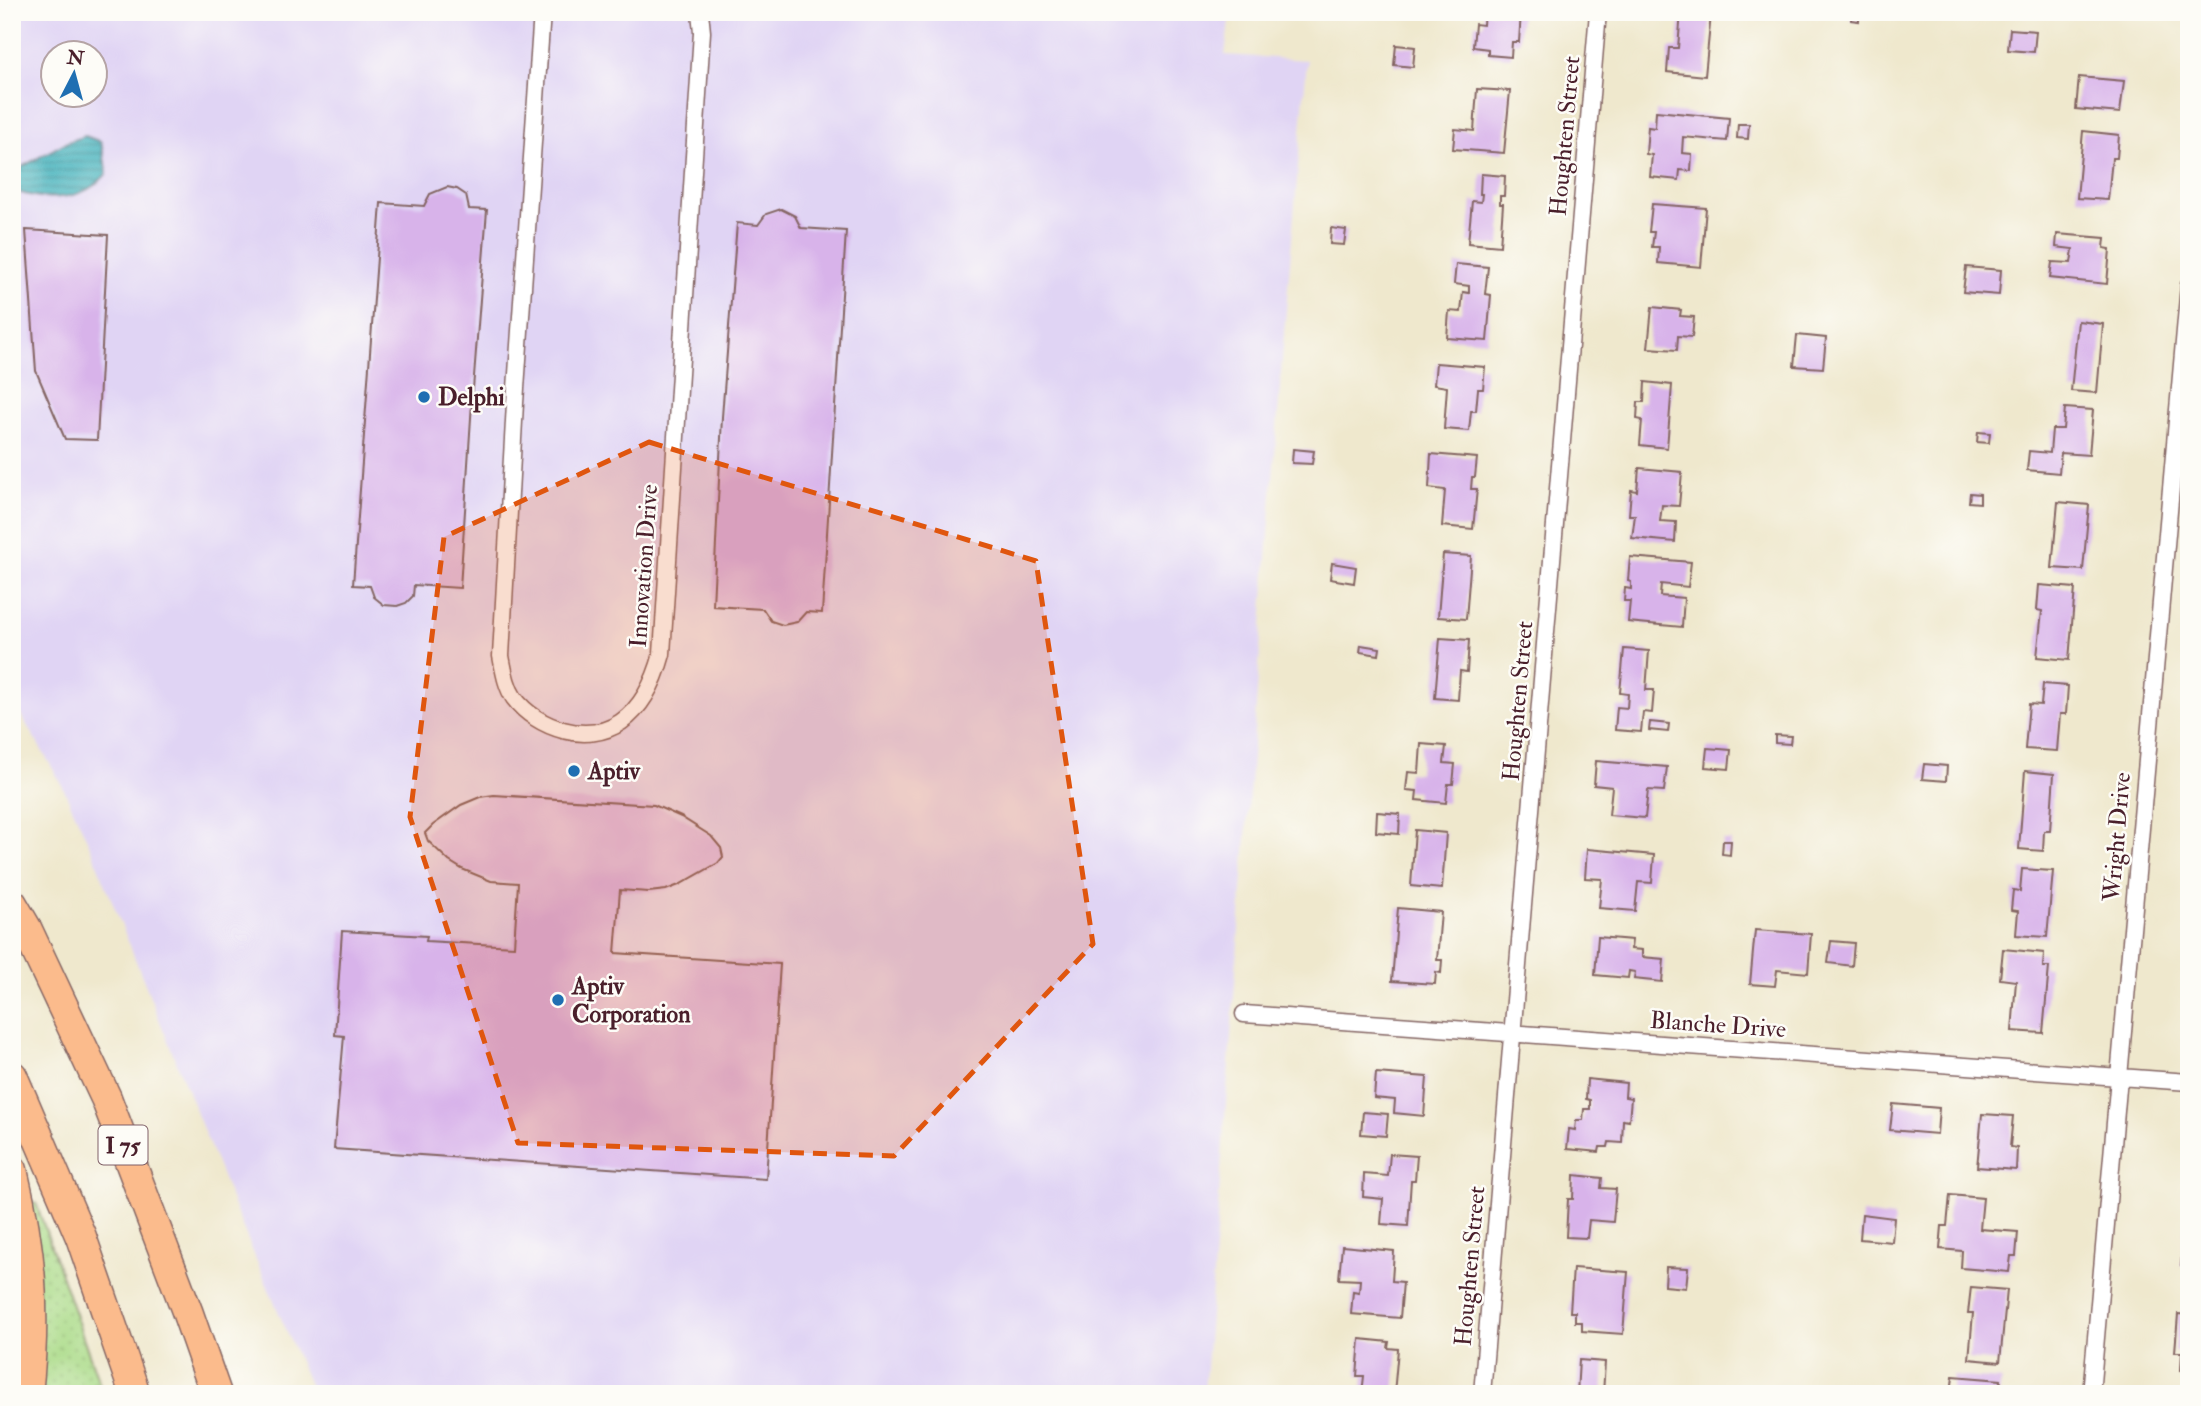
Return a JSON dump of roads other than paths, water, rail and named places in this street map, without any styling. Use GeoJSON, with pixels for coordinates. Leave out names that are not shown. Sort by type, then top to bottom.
{"type":"FeatureCollection","features":[{"type":"Feature","properties":{"kind":"highway","name":"I 75"},"geometry":{"type":"LineString","coordinates":[[12,904],[26,928],[106,1098],[216,1394]]}},
{"type":"Feature","properties":{"kind":"highway"},"geometry":{"type":"LineString","coordinates":[[12,1076],[81,1237],[135,1394]]}},
{"type":"Feature","properties":{"kind":"highway"},"geometry":{"type":"LineString","coordinates":[[12,1170],[27,1242],[32,1282],[31,1358],[27,1394]]}},
{"type":"Feature","properties":{"kind":"street","name":"Innovation Drive"},"geometry":{"type":"LineString","coordinates":[[542,12],[514,417],[501,656],[505,678],[513,697],[543,723],[578,733],[600,733],[620,723],[635,710],[656,676],[662,654],[702,32],[700,12]]}},
{"type":"Feature","properties":{"kind":"street","name":"Houghten Street"},"geometry":{"type":"LineString","coordinates":[[1482,1394],[1598,12]]}},
{"type":"Feature","properties":{"kind":"street","name":"Wright Drive"},"geometry":{"type":"LineString","coordinates":[[2091,1394],[2189,285]]}},
{"type":"Feature","properties":{"kind":"street","name":"Blanche Drive"},"geometry":{"type":"LineString","coordinates":[[1244,1014],[2189,1083]]}},
{"type":"Feature","properties":{"kind":"water"},"geometry":{"type":"Polygon","coordinates":[[[85,136],[101,142],[107,173],[98,182],[77,194],[65,197],[40,197],[15,191],[12,184],[15,171],[65,143],[85,136]]]}},
{"type":"Feature","properties":{"kind":"place","name":"Delphi"},"geometry":{"type":"Point","coordinates":[424,397]}},
{"type":"Feature","properties":{"kind":"place","name":"Aptiv"},"geometry":{"type":"Point","coordinates":[574,771]}},
{"type":"Feature","properties":{"kind":"place","name":"Aptiv Corporation"},"geometry":{"type":"Point","coordinates":[558,1000]}}]}
